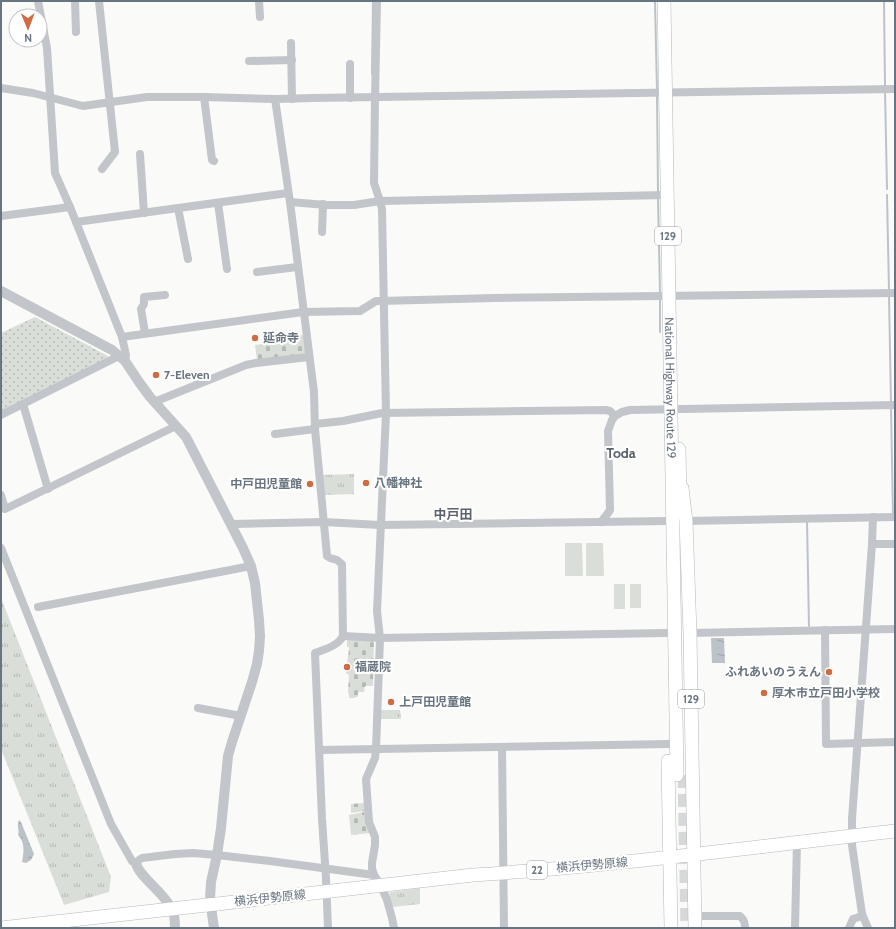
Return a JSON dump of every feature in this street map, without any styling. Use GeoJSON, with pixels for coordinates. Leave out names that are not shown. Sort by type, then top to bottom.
{"type":"FeatureCollection","features":[{"type":"Feature","properties":{"kind":"main road","name":"National Highway Route 129"},"geometry":{"type":"LineString","coordinates":[[664,1],[661,195],[674,408],[680,775]]}},
{"type":"Feature","properties":{"kind":"main road","name":"National Highway Route 129"},"geometry":{"type":"LineString","coordinates":[[666,296],[663,92],[672,1]]}},
{"type":"Feature","properties":{"kind":"main road","name":"129"},"geometry":{"type":"LineString","coordinates":[[671,928],[666,634],[667,521],[675,471]]}},
{"type":"Feature","properties":{"kind":"main road","name":"129"},"geometry":{"type":"LineString","coordinates":[[675,471],[686,521],[690,633],[695,922]]}},
{"type":"Feature","properties":{"kind":"main road","name":"横浜伊勢原線"},"geometry":{"type":"LineString","coordinates":[[167,909],[326,892],[377,881],[473,876],[670,857],[895,831]]}},
{"type":"Feature","properties":{"kind":"main road","name":"22"},"geometry":{"type":"LineString","coordinates":[[1,928],[167,909]]}},
{"type":"Feature","properties":{"kind":"street"},"geometry":{"type":"LineString","coordinates":[[1,415],[126,355],[122,337],[55,173],[47,48],[38,1]]}},
{"type":"Feature","properties":{"kind":"street"},"geometry":{"type":"LineString","coordinates":[[74,28],[75,1]]}},
{"type":"Feature","properties":{"kind":"street"},"geometry":{"type":"LineString","coordinates":[[99,1],[115,152],[102,169]]}},
{"type":"Feature","properties":{"kind":"street"},"geometry":{"type":"LineString","coordinates":[[259,1],[261,13]]}},
{"type":"Feature","properties":{"kind":"street"},"geometry":{"type":"LineString","coordinates":[[377,1],[374,183],[382,209],[386,413],[377,611],[380,638],[376,749],[375,758],[366,779],[369,822],[375,837],[372,863],[377,881],[392,918],[394,928]]}},
{"type":"Feature","properties":{"kind":"street"},"geometry":{"type":"LineString","coordinates":[[291,43],[292,98]]}},
{"type":"Feature","properties":{"kind":"street"},"geometry":{"type":"LineString","coordinates":[[253,63],[292,60]]}},
{"type":"Feature","properties":{"kind":"street"},"geometry":{"type":"LineString","coordinates":[[350,64],[353,75],[350,98]]}},
{"type":"Feature","properties":{"kind":"street"},"geometry":{"type":"LineString","coordinates":[[1,88],[33,93],[83,106],[146,97],[275,99],[375,98],[888,89]]}},
{"type":"Feature","properties":{"kind":"street"},"geometry":{"type":"LineString","coordinates":[[204,97],[212,160],[214,162]]}},
{"type":"Feature","properties":{"kind":"street"},"geometry":{"type":"LineString","coordinates":[[275,99],[290,202],[314,392],[315,426],[327,556],[342,564],[343,636],[332,646],[315,653],[328,928]]}},
{"type":"Feature","properties":{"kind":"street"},"geometry":{"type":"LineString","coordinates":[[140,154],[144,213]]}},
{"type":"Feature","properties":{"kind":"street"},"geometry":{"type":"LineString","coordinates":[[76,222],[288,193]]}},
{"type":"Feature","properties":{"kind":"street"},"geometry":{"type":"LineString","coordinates":[[290,202],[354,205],[380,201],[661,195]]}},
{"type":"Feature","properties":{"kind":"street"},"geometry":{"type":"LineString","coordinates":[[218,203],[225,236],[228,264]]}},
{"type":"Feature","properties":{"kind":"street"},"geometry":{"type":"LineString","coordinates":[[322,232],[324,204]]}},
{"type":"Feature","properties":{"kind":"street"},"geometry":{"type":"LineString","coordinates":[[1,216],[70,207]]}},
{"type":"Feature","properties":{"kind":"street"},"geometry":{"type":"LineString","coordinates":[[178,208],[188,259]]}},
{"type":"Feature","properties":{"kind":"street"},"geometry":{"type":"LineString","coordinates":[[261,274],[298,267]]}},
{"type":"Feature","properties":{"kind":"street"},"geometry":{"type":"LineString","coordinates":[[1,291],[112,350],[122,358],[154,402],[186,437],[251,566],[255,583],[259,620],[259,651],[252,682],[228,756],[221,828],[210,890],[214,928]]}},
{"type":"Feature","properties":{"kind":"street"},"geometry":{"type":"LineString","coordinates":[[122,337],[303,312],[360,311],[376,301],[895,293]]}},
{"type":"Feature","properties":{"kind":"street"},"geometry":{"type":"LineString","coordinates":[[145,333],[141,309],[144,304],[143,295],[165,295]]}},
{"type":"Feature","properties":{"kind":"street"},"geometry":{"type":"LineString","coordinates":[[154,402],[246,365],[309,357]]}},
{"type":"Feature","properties":{"kind":"street"},"geometry":{"type":"LineString","coordinates":[[23,404],[48,488]]}},
{"type":"Feature","properties":{"kind":"street"},"geometry":{"type":"LineString","coordinates":[[601,522],[610,510],[608,431],[615,416],[622,412],[630,410],[674,408],[892,405]]}},
{"type":"Feature","properties":{"kind":"street"},"geometry":{"type":"LineString","coordinates":[[275,434],[386,413],[606,410],[610,411],[615,416]]}},
{"type":"Feature","properties":{"kind":"street"},"geometry":{"type":"LineString","coordinates":[[1,494],[5,509],[176,426]]}},
{"type":"Feature","properties":{"kind":"street"},"geometry":{"type":"LineString","coordinates":[[686,521],[873,519],[893,517]]}},
{"type":"Feature","properties":{"kind":"street"},"geometry":{"type":"LineString","coordinates":[[868,928],[862,916],[851,836],[873,519]]}},
{"type":"Feature","properties":{"kind":"street"},"geometry":{"type":"LineString","coordinates":[[231,524],[324,522],[380,525],[667,521]]}},
{"type":"Feature","properties":{"kind":"street"},"geometry":{"type":"LineString","coordinates":[[872,544],[895,544]]}},
{"type":"Feature","properties":{"kind":"street"},"geometry":{"type":"LineString","coordinates":[[1,548],[111,824],[137,868],[164,896],[167,909],[175,928]]}},
{"type":"Feature","properties":{"kind":"street"},"geometry":{"type":"LineString","coordinates":[[38,607],[251,566]]}},
{"type":"Feature","properties":{"kind":"street"},"geometry":{"type":"LineString","coordinates":[[690,633],[895,629]]}},
{"type":"Feature","properties":{"kind":"street"},"geometry":{"type":"LineString","coordinates":[[825,630],[826,744],[895,742]]}},
{"type":"Feature","properties":{"kind":"street"},"geometry":{"type":"LineString","coordinates":[[343,636],[380,638],[666,634]]}},
{"type":"Feature","properties":{"kind":"street"},"geometry":{"type":"LineString","coordinates":[[198,708],[207,708],[241,716]]}},
{"type":"Feature","properties":{"kind":"street"},"geometry":{"type":"LineString","coordinates":[[319,750],[668,744]]}},
{"type":"Feature","properties":{"kind":"street"},"geometry":{"type":"LineString","coordinates":[[502,747],[504,928]]}},
{"type":"Feature","properties":{"kind":"street"},"geometry":{"type":"LineString","coordinates":[[794,928],[797,842]]}},
{"type":"Feature","properties":{"kind":"street"},"geometry":{"type":"LineString","coordinates":[[134,862],[142,858],[168,854],[194,853],[270,861],[325,869],[377,881]]}},
{"type":"Feature","properties":{"kind":"street"},"geometry":{"type":"LineString","coordinates":[[695,922],[740,916],[745,922],[745,928]]}},
{"type":"Feature","properties":{"kind":"street"},"geometry":{"type":"LineString","coordinates":[[849,928],[853,919],[862,916]]}},
{"type":"Feature","properties":{"kind":"green space"},"geometry":{"type":"Polygon","coordinates":[[[35,317],[108,356],[109,359],[1,415],[1,333],[35,317]]]}},
{"type":"Feature","properties":{"kind":"green space"},"geometry":{"type":"Polygon","coordinates":[[[303,335],[306,354],[257,360],[255,345],[269,343],[269,339],[273,339],[273,337],[303,335]]]}},
{"type":"Feature","properties":{"kind":"green space"},"geometry":{"type":"Polygon","coordinates":[[[354,474],[354,494],[323,495],[321,475],[354,474]]]}},
{"type":"Feature","properties":{"kind":"green space"},"geometry":{"type":"Polygon","coordinates":[[[565,543],[582,543],[583,576],[565,576],[565,543]]]}},
{"type":"Feature","properties":{"kind":"green space"},"geometry":{"type":"Polygon","coordinates":[[[586,543],[603,543],[604,576],[586,576],[586,543]]]}},
{"type":"Feature","properties":{"kind":"green space"},"geometry":{"type":"Polygon","coordinates":[[[614,584],[625,584],[625,609],[614,609],[614,584]]]}},
{"type":"Feature","properties":{"kind":"green space"},"geometry":{"type":"Polygon","coordinates":[[[630,584],[641,584],[641,608],[630,608],[630,584]]]}},
{"type":"Feature","properties":{"kind":"green space"},"geometry":{"type":"Polygon","coordinates":[[[1,598],[111,877],[109,892],[64,905],[1,749],[1,598]]]}},
{"type":"Feature","properties":{"kind":"green space"},"geometry":{"type":"Polygon","coordinates":[[[347,638],[374,639],[373,686],[365,686],[364,692],[358,692],[358,697],[355,698],[349,698],[348,693],[349,675],[346,673],[349,647],[347,647],[347,638]]]}},
{"type":"Feature","properties":{"kind":"green space"},"geometry":{"type":"Polygon","coordinates":[[[380,710],[400,710],[401,719],[380,719],[380,710]]]}},
{"type":"Feature","properties":{"kind":"green space"},"geometry":{"type":"Polygon","coordinates":[[[364,803],[365,811],[351,813],[351,804],[364,803]]]}},
{"type":"Feature","properties":{"kind":"green space"},"geometry":{"type":"Polygon","coordinates":[[[364,812],[370,833],[351,835],[349,815],[364,812]]]}},
{"type":"Feature","properties":{"kind":"green space"},"geometry":{"type":"Polygon","coordinates":[[[420,888],[420,904],[393,907],[389,894],[390,892],[420,888]]]}},
{"type":"Feature","properties":{"kind":"water"},"geometry":{"type":"Polygon","coordinates":[[[711,638],[724,638],[725,663],[712,663],[711,638]]]}},
{"type":"Feature","properties":{"kind":"water"},"geometry":{"type":"Polygon","coordinates":[[[19,820],[34,854],[31,860],[26,863],[22,862],[23,847],[22,841],[18,835],[19,820]]]}},
{"type":"Feature","properties":{"kind":"waterway"},"geometry":{"type":"LineString","coordinates":[[372,74],[373,1]]}},
{"type":"Feature","properties":{"kind":"waterway"},"geometry":{"type":"LineString","coordinates":[[655,1],[657,91]]}},
{"type":"Feature","properties":{"kind":"waterway"},"geometry":{"type":"LineString","coordinates":[[884,1],[885,86]]}},
{"type":"Feature","properties":{"kind":"waterway"},"geometry":{"type":"LineString","coordinates":[[885,90],[887,189]]}},
{"type":"Feature","properties":{"kind":"waterway"},"geometry":{"type":"LineString","coordinates":[[657,95],[658,193]]}},
{"type":"Feature","properties":{"kind":"waterway"},"geometry":{"type":"LineString","coordinates":[[887,195],[889,290]]}},
{"type":"Feature","properties":{"kind":"waterway"},"geometry":{"type":"LineString","coordinates":[[658,197],[660,293]]}},
{"type":"Feature","properties":{"kind":"waterway"},"geometry":{"type":"LineString","coordinates":[[660,297],[660,332]]}},
{"type":"Feature","properties":{"kind":"waterway"},"geometry":{"type":"LineString","coordinates":[[889,297],[891,403]]}},
{"type":"Feature","properties":{"kind":"waterway"},"geometry":{"type":"LineString","coordinates":[[891,407],[893,515]]}},
{"type":"Feature","properties":{"kind":"waterway"},"geometry":{"type":"LineString","coordinates":[[807,521],[809,626]]}},
{"type":"Feature","properties":{"kind":"tunnel"},"geometry":{"type":"LineString","coordinates":[[684,775],[687,928]]}},
{"type":"Feature","properties":{"kind":"place","name":"延命寺"},"geometry":{"type":"Point","coordinates":[255,338]}},
{"type":"Feature","properties":{"kind":"place","name":"7-Eleven"},"geometry":{"type":"Point","coordinates":[156,375]}},
{"type":"Feature","properties":{"kind":"place","name":"八幡神社"},"geometry":{"type":"Point","coordinates":[366,483]}},
{"type":"Feature","properties":{"kind":"place","name":"中戸田児童館"},"geometry":{"type":"Point","coordinates":[310,484]}},
{"type":"Feature","properties":{"kind":"place","name":"福蔵院"},"geometry":{"type":"Point","coordinates":[347,667]}},
{"type":"Feature","properties":{"kind":"place","name":"ふれあいのうえん"},"geometry":{"type":"Point","coordinates":[829,672]}},
{"type":"Feature","properties":{"kind":"place","name":"厚木市立戸田小学校"},"geometry":{"type":"Point","coordinates":[764,693]}},
{"type":"Feature","properties":{"kind":"place","name":"上戸田児童館"},"geometry":{"type":"Point","coordinates":[391,702]}},
{"type":"Feature","properties":{"kind":"district","name":"Toda"},"geometry":{"type":"Point","coordinates":[621,453]}},
{"type":"Feature","properties":{"kind":"district","name":"中戸田"},"geometry":{"type":"Point","coordinates":[453,514]}}]}
